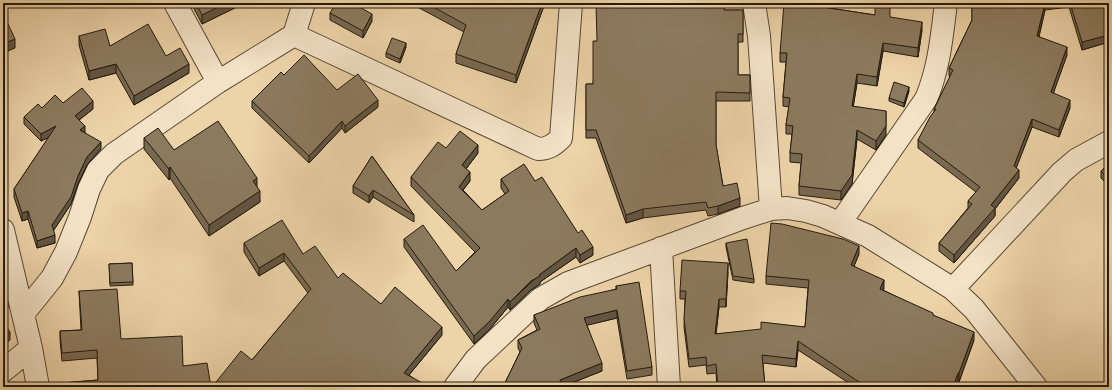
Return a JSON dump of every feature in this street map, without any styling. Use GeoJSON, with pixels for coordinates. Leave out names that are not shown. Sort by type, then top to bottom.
{"type":"FeatureCollection","features":[{"type":"Feature","properties":{"kind":"street"},"geometry":{"type":"LineString","coordinates":[[176,3],[218,82]]}},
{"type":"Feature","properties":{"kind":"street"},"geometry":{"type":"LineString","coordinates":[[23,314],[52,278],[66,252],[89,189],[98,170],[114,154],[218,82],[294,35],[304,3]]}},
{"type":"Feature","properties":{"kind":"street"},"geometry":{"type":"LineString","coordinates":[[294,35],[538,149],[546,149],[562,138],[571,3]]}},
{"type":"Feature","properties":{"kind":"street"},"geometry":{"type":"LineString","coordinates":[[754,3],[759,36],[771,209]]}},
{"type":"Feature","properties":{"kind":"street"},"geometry":{"type":"LineString","coordinates":[[840,222],[926,99],[931,86],[941,42],[946,3]]}},
{"type":"Feature","properties":{"kind":"street"},"geometry":{"type":"LineString","coordinates":[[954,289],[1062,172],[1076,160],[1109,142]]}},
{"type":"Feature","properties":{"kind":"street"},"geometry":{"type":"LineString","coordinates":[[455,387],[476,359],[540,299],[568,283],[743,218],[771,209],[787,208],[806,211],[840,222],[868,236],[954,289],[974,309],[1036,387]]}},
{"type":"Feature","properties":{"kind":"street"},"geometry":{"type":"LineString","coordinates":[[3,230],[31,348],[38,387]]}},
{"type":"Feature","properties":{"kind":"street"},"geometry":{"type":"LineString","coordinates":[[661,248],[669,387]]}},
{"type":"Feature","properties":{"kind":"street"},"geometry":{"type":"LineString","coordinates":[[3,371],[31,348]]}},
{"type":"Feature","properties":{"kind":"building"},"geometry":{"type":"Polygon","coordinates":[[[196,3],[226,3],[202,15],[196,3]]]}},
{"type":"Feature","properties":{"kind":"building"},"geometry":{"type":"Polygon","coordinates":[[[336,3],[352,3],[372,14],[363,31],[330,13],[336,3]]]}},
{"type":"Feature","properties":{"kind":"building"},"geometry":{"type":"Polygon","coordinates":[[[426,3],[542,3],[516,75],[456,54],[466,25],[426,3]]]}},
{"type":"Feature","properties":{"kind":"building"},"geometry":{"type":"Polygon","coordinates":[[[599,3],[725,3],[724,10],[743,10],[743,34],[738,34],[738,75],[750,75],[750,93],[716,92],[716,145],[723,186],[737,183],[740,198],[708,208],[706,202],[643,209],[626,215],[596,130],[586,130],[586,84],[593,84],[593,41],[597,41],[596,5],[599,5],[599,3]]]}},
{"type":"Feature","properties":{"kind":"building"},"geometry":{"type":"Polygon","coordinates":[[[784,3],[822,3],[822,7],[875,15],[875,4],[890,4],[890,17],[922,22],[918,48],[883,43],[877,77],[857,74],[852,106],[886,111],[886,126],[876,141],[857,130],[852,175],[841,191],[799,186],[802,154],[790,153],[793,126],[786,125],[790,98],[783,97],[787,53],[780,53],[784,3]]]}},
{"type":"Feature","properties":{"kind":"building"},"geometry":{"type":"Polygon","coordinates":[[[972,3],[1045,3],[1037,36],[1067,47],[1051,92],[1070,100],[1059,130],[1032,119],[1014,166],[1019,170],[991,205],[995,208],[954,255],[939,243],[972,204],[968,201],[980,187],[918,140],[936,109],[934,109],[953,70],[949,68],[972,20],[972,3]]]}},
{"type":"Feature","properties":{"kind":"building"},"geometry":{"type":"Polygon","coordinates":[[[1070,3],[1109,3],[1109,35],[1082,42],[1070,3]]]}},
{"type":"Feature","properties":{"kind":"building"},"geometry":{"type":"Polygon","coordinates":[[[3,13],[15,39],[3,44],[3,13]]]}},
{"type":"Feature","properties":{"kind":"building"},"geometry":{"type":"Polygon","coordinates":[[[148,24],[166,56],[180,48],[189,64],[134,96],[116,64],[89,71],[79,36],[105,29],[110,46],[148,24]]]}},
{"type":"Feature","properties":{"kind":"building"},"geometry":{"type":"Polygon","coordinates":[[[392,38],[406,43],[400,59],[386,53],[392,38]]]}},
{"type":"Feature","properties":{"kind":"building"},"geometry":{"type":"Polygon","coordinates":[[[304,55],[337,90],[358,74],[378,100],[345,126],[342,121],[309,156],[252,101],[281,72],[284,75],[304,55]]]}},
{"type":"Feature","properties":{"kind":"building"},"geometry":{"type":"Polygon","coordinates":[[[894,82],[909,87],[904,103],[889,98],[894,82]]]}},
{"type":"Feature","properties":{"kind":"building"},"geometry":{"type":"Polygon","coordinates":[[[82,88],[93,101],[75,116],[85,126],[80,130],[101,142],[87,157],[78,176],[71,197],[52,225],[55,235],[37,241],[28,211],[22,213],[14,189],[56,126],[41,134],[24,117],[38,104],[42,108],[55,95],[63,103],[82,88]]]}},
{"type":"Feature","properties":{"kind":"building"},"geometry":{"type":"Polygon","coordinates":[[[218,121],[257,178],[253,181],[260,191],[209,225],[170,167],[169,169],[144,138],[158,128],[174,150],[218,121]]]}},
{"type":"Feature","properties":{"kind":"building"},"geometry":{"type":"Polygon","coordinates":[[[460,131],[478,145],[462,165],[470,172],[459,187],[482,210],[509,191],[501,179],[524,164],[535,181],[542,177],[578,233],[582,230],[593,247],[580,255],[576,248],[539,275],[540,276],[531,281],[510,302],[508,299],[490,321],[474,336],[404,239],[423,225],[456,271],[480,248],[411,177],[438,142],[446,148],[460,131]]]}},
{"type":"Feature","properties":{"kind":"building"},"geometry":{"type":"Polygon","coordinates":[[[372,156],[414,215],[373,190],[369,196],[353,186],[372,156]]]}},
{"type":"Feature","properties":{"kind":"building"},"geometry":{"type":"Polygon","coordinates":[[[1109,164],[1109,180],[1101,171],[1109,164]]]}},
{"type":"Feature","properties":{"kind":"building"},"geometry":{"type":"Polygon","coordinates":[[[282,220],[303,254],[315,246],[338,278],[343,273],[381,304],[395,287],[442,327],[404,373],[426,385],[425,387],[212,387],[241,351],[252,360],[311,289],[284,253],[259,268],[244,243],[282,220]]]}},
{"type":"Feature","properties":{"kind":"building"},"geometry":{"type":"Polygon","coordinates":[[[771,223],[782,224],[843,239],[859,246],[851,265],[884,280],[880,289],[933,313],[933,315],[974,332],[953,387],[861,387],[862,384],[798,341],[796,359],[762,355],[765,387],[718,387],[716,364],[707,366],[706,357],[689,359],[684,318],[686,291],[680,291],[682,260],[728,263],[726,299],[719,299],[715,334],[761,329],[761,322],[805,327],[809,280],[766,276],[771,223]]]}},
{"type":"Feature","properties":{"kind":"building"},"geometry":{"type":"Polygon","coordinates":[[[747,239],[754,279],[733,276],[726,243],[747,239]]]}},
{"type":"Feature","properties":{"kind":"building"},"geometry":{"type":"Polygon","coordinates":[[[132,263],[133,282],[110,283],[109,264],[132,263]]]}},
{"type":"Feature","properties":{"kind":"building"},"geometry":{"type":"Polygon","coordinates":[[[639,282],[652,367],[627,371],[617,310],[584,318],[602,363],[560,380],[561,382],[540,387],[503,387],[522,348],[518,340],[540,329],[534,315],[580,297],[617,289],[616,286],[639,282]]]}},
{"type":"Feature","properties":{"kind":"building"},"geometry":{"type":"Polygon","coordinates":[[[117,289],[121,339],[182,336],[183,366],[207,363],[211,387],[62,387],[62,383],[98,380],[97,350],[62,353],[60,331],[82,330],[79,291],[117,289]]]}},
{"type":"Feature","properties":{"kind":"building"},"geometry":{"type":"Polygon","coordinates":[[[3,294],[8,304],[3,306],[3,294]]]}},
{"type":"Feature","properties":{"kind":"building"},"geometry":{"type":"Polygon","coordinates":[[[3,321],[10,332],[3,337],[3,321]]]}}]}
